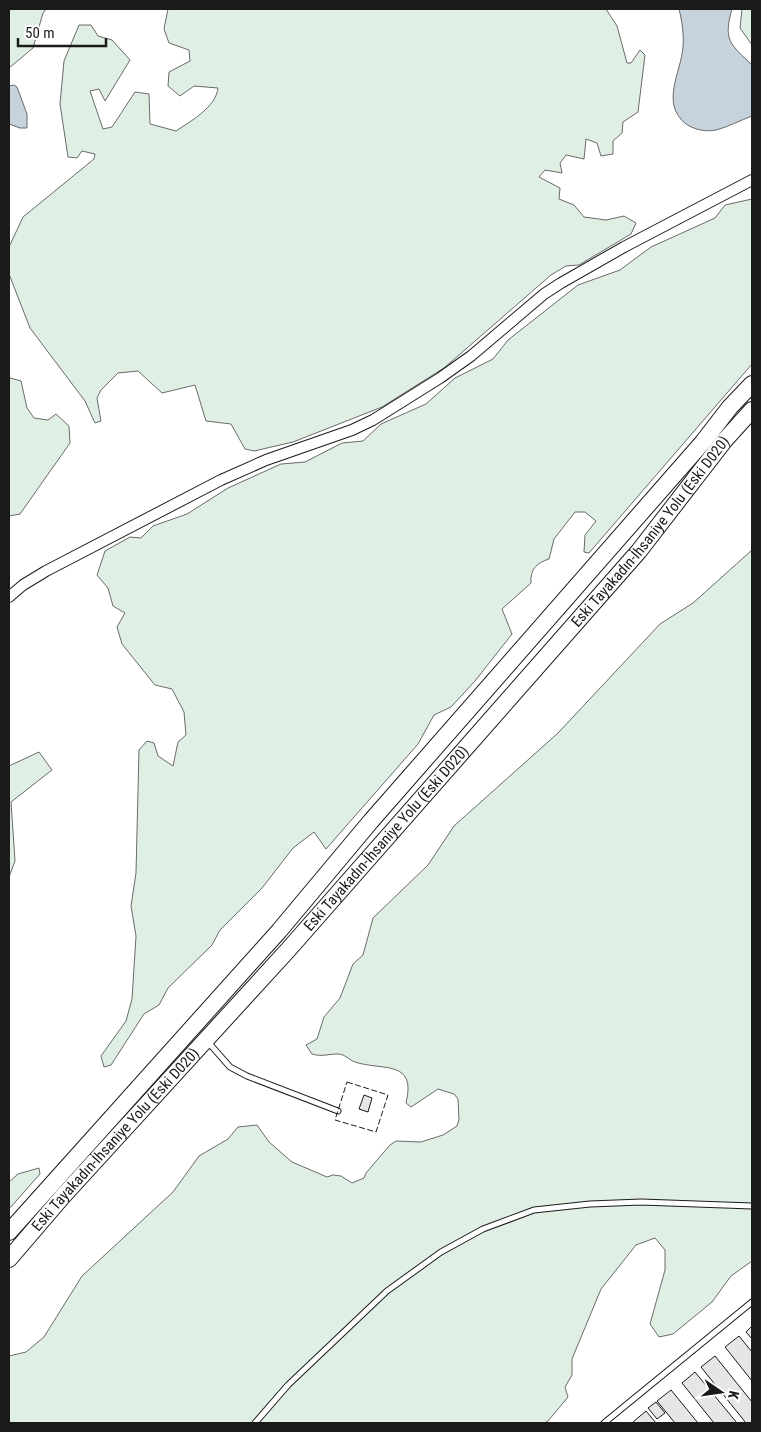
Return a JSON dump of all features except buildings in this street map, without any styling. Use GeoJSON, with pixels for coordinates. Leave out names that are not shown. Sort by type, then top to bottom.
{"type":"FeatureCollection","features":[{"type":"Feature","properties":{"kind":"main road","name":"Eski Tayakadın-İhsaniye Yolu (Eski D020)"},"geometry":{"type":"LineString","coordinates":[[9,1232],[280,931],[371,821],[752,384]]}},
{"type":"Feature","properties":{"kind":"main road","name":"Eski Tayakadın-İhsaniye Yolu (Eski D020)"},"geometry":{"type":"LineString","coordinates":[[9,1259],[63,1196],[288,950],[639,551],[724,441],[752,410]]}},
{"type":"Feature","properties":{"kind":"street"},"geometry":{"type":"LineString","coordinates":[[9,597],[23,585],[46,571],[221,480],[266,460],[344,433],[373,420],[463,361],[544,294],[561,283],[659,228],[752,180]]}},
{"type":"Feature","properties":{"kind":"lane"},"geometry":{"type":"LineString","coordinates":[[206,1040],[230,1067],[247,1076],[338,1111]]}},
{"type":"Feature","properties":{"kind":"lane"},"geometry":{"type":"LineString","coordinates":[[255,1423],[288,1385],[387,1291],[441,1252],[483,1230],[534,1210],[590,1204],[641,1202],[752,1206]]}},
{"type":"Feature","properties":{"kind":"lane"},"geometry":{"type":"LineString","coordinates":[[604,1423],[752,1302]]}},
{"type":"Feature","properties":{"kind":"green space"},"geometry":{"type":"Polygon","coordinates":[[[9,9],[46,9],[43,13],[33,48],[9,68],[9,9]]]}},
{"type":"Feature","properties":{"kind":"green space"},"geometry":{"type":"Polygon","coordinates":[[[168,9],[606,9],[617,26],[627,63],[631,63],[640,50],[645,55],[638,112],[623,122],[622,133],[613,141],[613,154],[601,156],[597,143],[586,139],[584,159],[566,155],[560,163],[562,173],[545,170],[539,177],[560,188],[559,199],[574,205],[584,217],[606,220],[624,216],[636,223],[631,234],[579,265],[566,266],[551,275],[444,368],[382,407],[293,442],[254,451],[245,449],[231,424],[206,421],[195,385],[162,393],[138,371],[118,373],[101,390],[97,398],[101,421],[95,423],[85,401],[30,328],[9,274],[9,247],[23,217],[94,159],[95,154],[82,151],[77,158],[68,157],[60,104],[64,61],[79,25],[91,25],[98,36],[112,40],[130,60],[105,101],[99,89],[90,91],[103,129],[112,127],[135,92],[149,94],[150,124],[176,131],[202,113],[213,101],[218,88],[194,86],[180,96],[168,86],[169,72],[190,61],[189,50],[169,43],[164,29],[168,9]]]}},
{"type":"Feature","properties":{"kind":"green space"},"geometry":{"type":"Polygon","coordinates":[[[742,9],[752,9],[752,45],[740,28],[742,9]]]}},
{"type":"Feature","properties":{"kind":"green space"},"geometry":{"type":"Polygon","coordinates":[[[752,199],[752,364],[589,553],[584,552],[585,535],[596,521],[585,512],[575,512],[554,539],[549,559],[541,563],[533,571],[531,583],[502,609],[512,634],[475,681],[451,707],[434,715],[418,744],[326,849],[314,832],[293,848],[262,888],[220,930],[212,945],[168,988],[159,1005],[144,1014],[111,1065],[104,1067],[101,1056],[126,1021],[132,999],[136,936],[131,906],[136,873],[139,750],[147,741],[154,743],[158,756],[173,766],[178,742],[186,735],[184,712],[172,689],[155,685],[122,644],[117,627],[125,613],[113,606],[108,588],[97,575],[105,551],[130,537],[141,538],[153,526],[187,514],[228,488],[281,464],[305,462],[342,443],[363,441],[381,424],[426,404],[455,378],[493,359],[508,340],[578,285],[620,270],[651,247],[715,218],[725,205],[752,199]]]}},
{"type":"Feature","properties":{"kind":"green space"},"geometry":{"type":"Polygon","coordinates":[[[10,378],[21,381],[27,408],[34,418],[48,420],[56,414],[69,426],[70,443],[20,514],[9,516],[9,382],[10,378]]]}},
{"type":"Feature","properties":{"kind":"green space"},"geometry":{"type":"Polygon","coordinates":[[[752,550],[752,1261],[731,1276],[712,1302],[673,1334],[659,1337],[650,1324],[665,1270],[665,1250],[655,1238],[636,1245],[601,1289],[572,1359],[572,1375],[565,1387],[568,1397],[548,1421],[544,1423],[9,1423],[9,1356],[26,1352],[44,1337],[82,1276],[173,1192],[199,1156],[228,1139],[238,1127],[257,1125],[269,1142],[292,1162],[327,1177],[333,1175],[341,1176],[352,1183],[364,1178],[366,1173],[390,1145],[396,1141],[421,1142],[443,1135],[457,1126],[459,1120],[458,1099],[454,1094],[438,1089],[411,1107],[406,1103],[408,1089],[406,1079],[402,1073],[395,1069],[355,1062],[340,1054],[312,1054],[306,1045],[317,1039],[324,1017],[340,998],[353,964],[363,955],[373,918],[428,865],[454,826],[558,733],[660,624],[693,603],[752,550]]]}},
{"type":"Feature","properties":{"kind":"green space"},"geometry":{"type":"Polygon","coordinates":[[[39,752],[52,770],[11,802],[15,861],[9,877],[9,766],[39,752]]]}},
{"type":"Feature","properties":{"kind":"green space"},"geometry":{"type":"Polygon","coordinates":[[[39,1168],[40,1174],[9,1209],[9,1182],[18,1174],[39,1168]]]}},
{"type":"Feature","properties":{"kind":"shaded area"},"geometry":{"type":"Polygon","coordinates":[[[679,9],[732,9],[728,28],[730,41],[738,52],[752,65],[752,116],[721,129],[708,131],[689,126],[678,116],[674,107],[673,97],[683,47],[679,9]]]}},
{"type":"Feature","properties":{"kind":"shaded area"},"geometry":{"type":"Polygon","coordinates":[[[14,85],[17,87],[27,114],[27,128],[20,128],[9,124],[9,86],[14,85]]]}},
{"type":"Feature","properties":{"kind":"fence"},"geometry":{"type":"LineString","coordinates":[[347,1082],[388,1095],[376,1132],[335,1120],[347,1082]]}}]}
